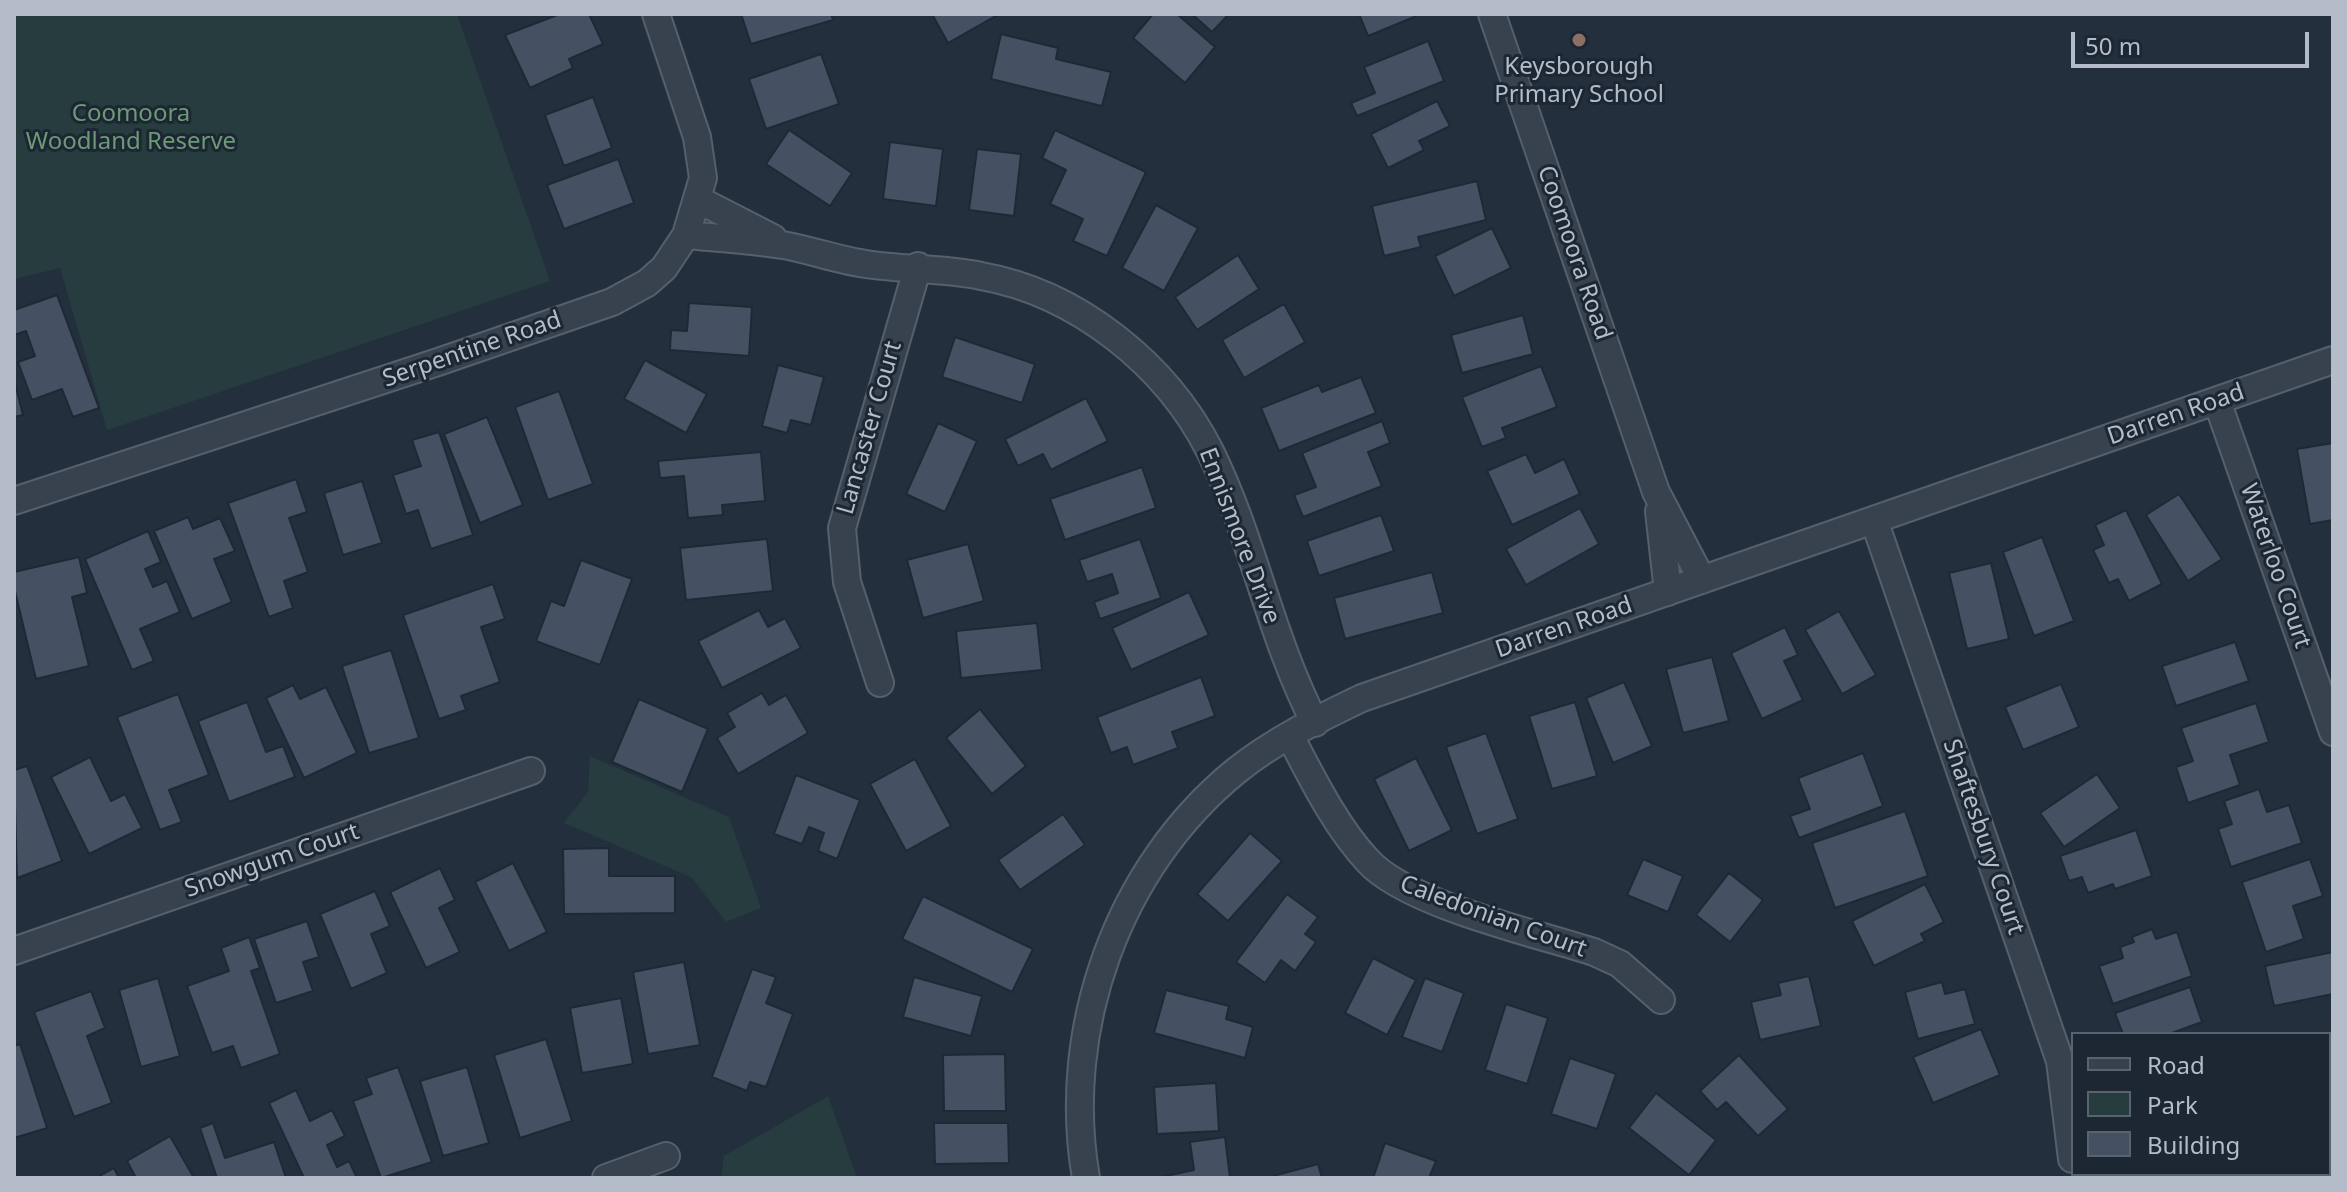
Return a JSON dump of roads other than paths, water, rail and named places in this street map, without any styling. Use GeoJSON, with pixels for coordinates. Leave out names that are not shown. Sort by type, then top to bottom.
{"type":"FeatureCollection","features":[{"type":"Feature","properties":{"kind":"street","name":"Serpentine Road"},"geometry":{"type":"LineString","coordinates":[[14,501],[612,302],[647,283],[664,268],[686,235],[699,200],[703,178],[697,137],[656,14]]}},
{"type":"Feature","properties":{"kind":"street","name":"Coomoora Road"},"geometry":{"type":"LineString","coordinates":[[1492,14],[1656,492],[1702,580]]}},
{"type":"Feature","properties":{"kind":"street","name":"Ennismore Drive"},"geometry":{"type":"LineString","coordinates":[[699,200],[786,246]]}},
{"type":"Feature","properties":{"kind":"street","name":"Ennismore Drive"},"geometry":{"type":"LineString","coordinates":[[686,235],[786,246],[869,265],[918,266],[1018,285],[1074,310],[1127,347],[1171,393],[1210,452],[1288,671],[1315,723]]}},
{"type":"Feature","properties":{"kind":"street","name":"Lancaster Court"},"geometry":{"type":"LineString","coordinates":[[880,683],[847,582],[842,528],[918,266]]}},
{"type":"Feature","properties":{"kind":"street","name":"Darren Road"},"geometry":{"type":"LineString","coordinates":[[1086,1178],[1079,1100],[1084,1040],[1097,983],[1122,917],[1180,828],[1211,793],[1238,769],[1290,736],[1362,698],[2333,360]]}},
{"type":"Feature","properties":{"kind":"street","name":"Waterloo Court"},"geometry":{"type":"LineString","coordinates":[[2217,401],[2333,732]]}},
{"type":"Feature","properties":{"kind":"street","name":"Coomoora Road"},"geometry":{"type":"LineString","coordinates":[[1656,492],[1668,592]]}},
{"type":"Feature","properties":{"kind":"street","name":"Shaftesbury Court"},"geometry":{"type":"LineString","coordinates":[[1874,520],[2060,1061],[2071,1151]]}},
{"type":"Feature","properties":{"kind":"street","name":"Caledonian Court"},"geometry":{"type":"LineString","coordinates":[[1290,736],[1348,835],[1382,874],[1426,898],[1594,952],[1620,964],[1661,1000]]}},
{"type":"Feature","properties":{"kind":"street","name":"Snowgum Court"},"geometry":{"type":"LineString","coordinates":[[14,951],[531,771]]}},
{"type":"Feature","properties":{"kind":"street"},"geometry":{"type":"LineString","coordinates":[[606,1178],[666,1156]]}},
{"type":"Feature","properties":{"kind":"place","name":"Keysborough Primary School"},"geometry":{"type":"Point","coordinates":[1579,40]}},
{"type":"Feature","properties":{"kind":"park label","name":"Coomoora Woodland Reserve"},"geometry":{"type":"Point","coordinates":[131,128]}}]}
